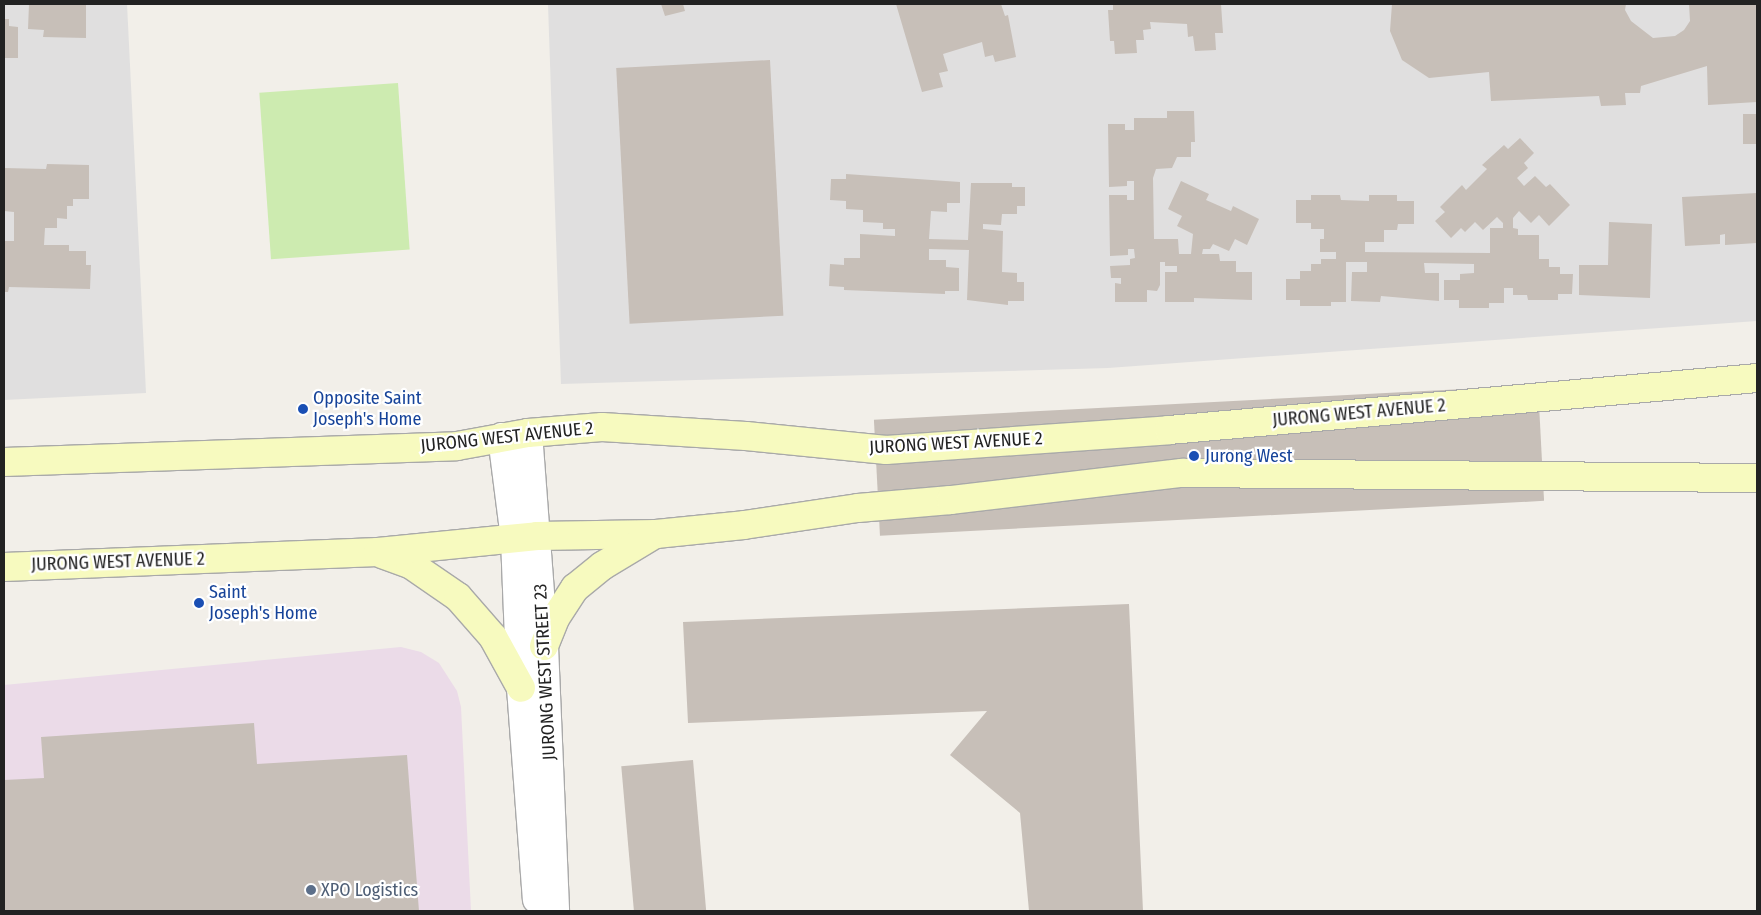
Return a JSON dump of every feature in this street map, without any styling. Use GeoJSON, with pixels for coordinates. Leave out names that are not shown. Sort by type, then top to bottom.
{"type":"FeatureCollection","features":[{"type":"Feature","properties":{"kind":"main road","name":"JURONG WEST AVENUE 2"},"geometry":{"type":"LineString","coordinates":[[4,462],[457,446],[515,435],[602,427],[746,436],[886,450],[1169,430],[1757,378]]}},
{"type":"Feature","properties":{"kind":"main road","name":"JURONG WEST AVENUE 2"},"geometry":{"type":"LineString","coordinates":[[4,567],[378,552],[526,538],[656,534],[744,525],[858,508],[951,500],[1182,473],[1757,478]]}},
{"type":"Feature","properties":{"kind":"main road"},"geometry":{"type":"LineString","coordinates":[[544,646],[556,617],[575,588],[596,570],[656,534]]}},
{"type":"Feature","properties":{"kind":"main road"},"geometry":{"type":"LineString","coordinates":[[378,552],[410,564],[458,597],[493,637],[521,688]]}},
{"type":"Feature","properties":{"kind":"street","name":"JURONG WEST STREET 23"},"geometry":{"type":"LineString","coordinates":[[515,435],[526,538],[544,646],[555,911]]}},
{"type":"Feature","properties":{"kind":"street","name":"JURONG WEST STREET 23"},"geometry":{"type":"LineString","coordinates":[[526,538],[521,688],[539,911]]}},
{"type":"Feature","properties":{"kind":"shaded area"},"geometry":{"type":"Polygon","coordinates":[[[4,4],[127,4],[146,393],[4,400],[4,4]]]}},
{"type":"Feature","properties":{"kind":"shaded area"},"geometry":{"type":"Polygon","coordinates":[[[548,4],[1757,4],[1757,321],[1108,368],[561,384],[548,4]]]}},
{"type":"Feature","properties":{"kind":"shaded area"},"geometry":{"type":"Polygon","coordinates":[[[401,647],[421,652],[439,663],[457,691],[461,707],[471,911],[4,911],[4,685],[401,647]]]}},
{"type":"Feature","properties":{"kind":"green space"},"geometry":{"type":"Polygon","coordinates":[[[398,83],[410,250],[271,259],[259,93],[398,83]]]}},
{"type":"Feature","properties":{"kind":"building"},"geometry":{"type":"Polygon","coordinates":[[[29,4],[86,4],[86,38],[43,37],[44,30],[28,29],[29,4]]]}},
{"type":"Feature","properties":{"kind":"building"},"geometry":{"type":"Polygon","coordinates":[[[661,4],[683,4],[685,11],[665,16],[661,4]]]}},
{"type":"Feature","properties":{"kind":"building"},"geometry":{"type":"Polygon","coordinates":[[[896,4],[1001,4],[1005,16],[1008,15],[1016,57],[995,62],[993,55],[985,57],[982,42],[943,54],[948,71],[939,73],[943,87],[922,92],[896,4]]]}},
{"type":"Feature","properties":{"kind":"building"},"geometry":{"type":"Polygon","coordinates":[[[1113,4],[1221,4],[1223,33],[1215,33],[1216,50],[1195,51],[1193,36],[1188,37],[1187,24],[1150,22],[1151,29],[1143,30],[1144,40],[1136,40],[1137,53],[1115,54],[1114,41],[1110,41],[1108,10],[1113,10],[1113,4]]]}},
{"type":"Feature","properties":{"kind":"building"},"geometry":{"type":"Polygon","coordinates":[[[1392,4],[1626,4],[1625,10],[1631,21],[1653,38],[1675,36],[1684,30],[1690,21],[1689,4],[1757,4],[1757,102],[1708,105],[1707,66],[1641,86],[1640,93],[1625,93],[1626,105],[1601,106],[1599,96],[1491,101],[1489,72],[1429,78],[1402,60],[1390,31],[1392,4]]]}},
{"type":"Feature","properties":{"kind":"building"},"geometry":{"type":"Polygon","coordinates":[[[4,19],[9,19],[9,26],[18,27],[18,58],[4,58],[4,19]]]}},
{"type":"Feature","properties":{"kind":"building"},"geometry":{"type":"Polygon","coordinates":[[[770,60],[783,316],[630,324],[616,68],[770,60]]]}},
{"type":"Feature","properties":{"kind":"building"},"geometry":{"type":"Polygon","coordinates":[[[1167,111],[1194,111],[1195,142],[1191,142],[1191,157],[1177,157],[1172,168],[1156,169],[1153,178],[1154,239],[1178,239],[1179,254],[1191,254],[1193,234],[1177,226],[1182,216],[1168,209],[1181,181],[1209,194],[1206,200],[1231,211],[1233,206],[1259,219],[1247,245],[1235,239],[1229,251],[1213,244],[1210,249],[1203,249],[1202,254],[1219,254],[1220,261],[1236,261],[1236,272],[1252,272],[1252,300],[1194,298],[1194,302],[1165,302],[1165,272],[1177,272],[1177,266],[1165,266],[1165,262],[1160,262],[1160,285],[1157,291],[1147,290],[1147,302],[1115,302],[1115,283],[1121,284],[1121,278],[1111,278],[1110,266],[1130,265],[1130,259],[1135,258],[1134,249],[1128,249],[1128,255],[1110,256],[1109,195],[1127,195],[1127,200],[1134,200],[1134,181],[1127,181],[1127,186],[1109,187],[1108,124],[1125,124],[1125,130],[1134,130],[1134,118],[1167,118],[1167,111]]]}},
{"type":"Feature","properties":{"kind":"building"},"geometry":{"type":"Polygon","coordinates":[[[1743,114],[1757,114],[1757,144],[1743,144],[1743,114]]]}},
{"type":"Feature","properties":{"kind":"building"},"geometry":{"type":"Polygon","coordinates":[[[1520,138],[1534,153],[1524,163],[1528,168],[1517,178],[1524,186],[1535,176],[1546,187],[1550,184],[1570,205],[1549,226],[1539,215],[1531,223],[1519,211],[1513,218],[1513,228],[1518,229],[1518,235],[1539,235],[1539,259],[1549,259],[1549,267],[1560,267],[1560,274],[1573,274],[1572,294],[1558,294],[1558,300],[1528,300],[1527,295],[1513,295],[1513,288],[1504,288],[1504,303],[1489,303],[1489,308],[1459,308],[1459,300],[1444,300],[1444,280],[1460,280],[1460,274],[1474,273],[1474,264],[1424,263],[1425,273],[1439,273],[1439,301],[1381,296],[1380,302],[1351,301],[1352,272],[1367,272],[1367,262],[1346,262],[1346,302],[1331,302],[1331,306],[1300,306],[1300,300],[1286,300],[1286,279],[1300,279],[1300,271],[1311,271],[1311,264],[1321,264],[1321,259],[1336,259],[1336,252],[1320,252],[1320,239],[1324,239],[1324,229],[1311,229],[1311,223],[1296,223],[1296,200],[1311,200],[1311,195],[1340,195],[1341,200],[1369,201],[1369,195],[1397,195],[1397,201],[1414,201],[1414,224],[1398,224],[1397,230],[1384,230],[1384,242],[1365,242],[1365,252],[1490,253],[1490,228],[1503,228],[1503,223],[1497,217],[1483,230],[1475,222],[1465,232],[1461,228],[1451,238],[1435,221],[1445,212],[1440,207],[1462,185],[1466,190],[1487,169],[1482,165],[1504,145],[1508,149],[1520,138]]]}},
{"type":"Feature","properties":{"kind":"building"},"geometry":{"type":"Polygon","coordinates":[[[47,164],[89,165],[89,199],[73,199],[73,206],[67,206],[67,219],[57,218],[57,228],[45,228],[44,245],[69,245],[69,251],[86,251],[86,265],[91,265],[90,289],[9,287],[8,292],[4,292],[4,241],[14,241],[14,212],[4,211],[4,168],[46,169],[47,164]]]}},
{"type":"Feature","properties":{"kind":"building"},"geometry":{"type":"Polygon","coordinates":[[[846,174],[960,182],[960,203],[947,203],[947,212],[931,211],[929,239],[968,240],[971,183],[1012,183],[1012,187],[1025,187],[1025,206],[1017,206],[1017,214],[1002,214],[1001,225],[983,224],[983,229],[1003,231],[1002,272],[1017,273],[1017,282],[1024,282],[1024,301],[1008,301],[1008,305],[967,300],[969,250],[929,249],[929,260],[946,260],[946,267],[959,268],[959,291],[945,291],[945,294],[844,290],[844,287],[829,286],[830,264],[844,265],[844,258],[860,258],[860,234],[895,236],[895,229],[883,229],[883,223],[863,222],[863,210],[846,209],[846,201],[830,200],[831,179],[846,179],[846,174]]]}},
{"type":"Feature","properties":{"kind":"building"},"geometry":{"type":"Polygon","coordinates":[[[1757,193],[1757,243],[1725,245],[1725,234],[1720,235],[1720,244],[1685,246],[1682,197],[1757,193]]]}},
{"type":"Feature","properties":{"kind":"building"},"geometry":{"type":"Polygon","coordinates":[[[1609,222],[1652,224],[1650,298],[1579,295],[1579,265],[1608,265],[1609,222]]]}},
{"type":"Feature","properties":{"kind":"building"},"geometry":{"type":"Polygon","coordinates":[[[1538,385],[1544,501],[880,536],[874,420],[1538,385]]]}},
{"type":"Feature","properties":{"kind":"building"},"geometry":{"type":"Polygon","coordinates":[[[1129,604],[1143,911],[1029,911],[1020,813],[950,755],[987,711],[688,723],[683,622],[1129,604]]]}},
{"type":"Feature","properties":{"kind":"building"},"geometry":{"type":"Polygon","coordinates":[[[254,723],[257,764],[407,755],[419,911],[4,911],[4,780],[44,778],[41,737],[254,723]]]}},
{"type":"Feature","properties":{"kind":"building"},"geometry":{"type":"Polygon","coordinates":[[[693,760],[706,911],[634,911],[621,766],[693,760]]]}},
{"type":"Feature","properties":{"kind":"place","name":"Opposite Saint Joseph's Home"},"geometry":{"type":"Point","coordinates":[303,409]}},
{"type":"Feature","properties":{"kind":"place","name":"Jurong West"},"geometry":{"type":"Point","coordinates":[1194,456]}},
{"type":"Feature","properties":{"kind":"place","name":"Saint Joseph's Home"},"geometry":{"type":"Point","coordinates":[199,603]}},
{"type":"Feature","properties":{"kind":"place","name":"XPO Logistics"},"geometry":{"type":"Point","coordinates":[311,890]}}]}
